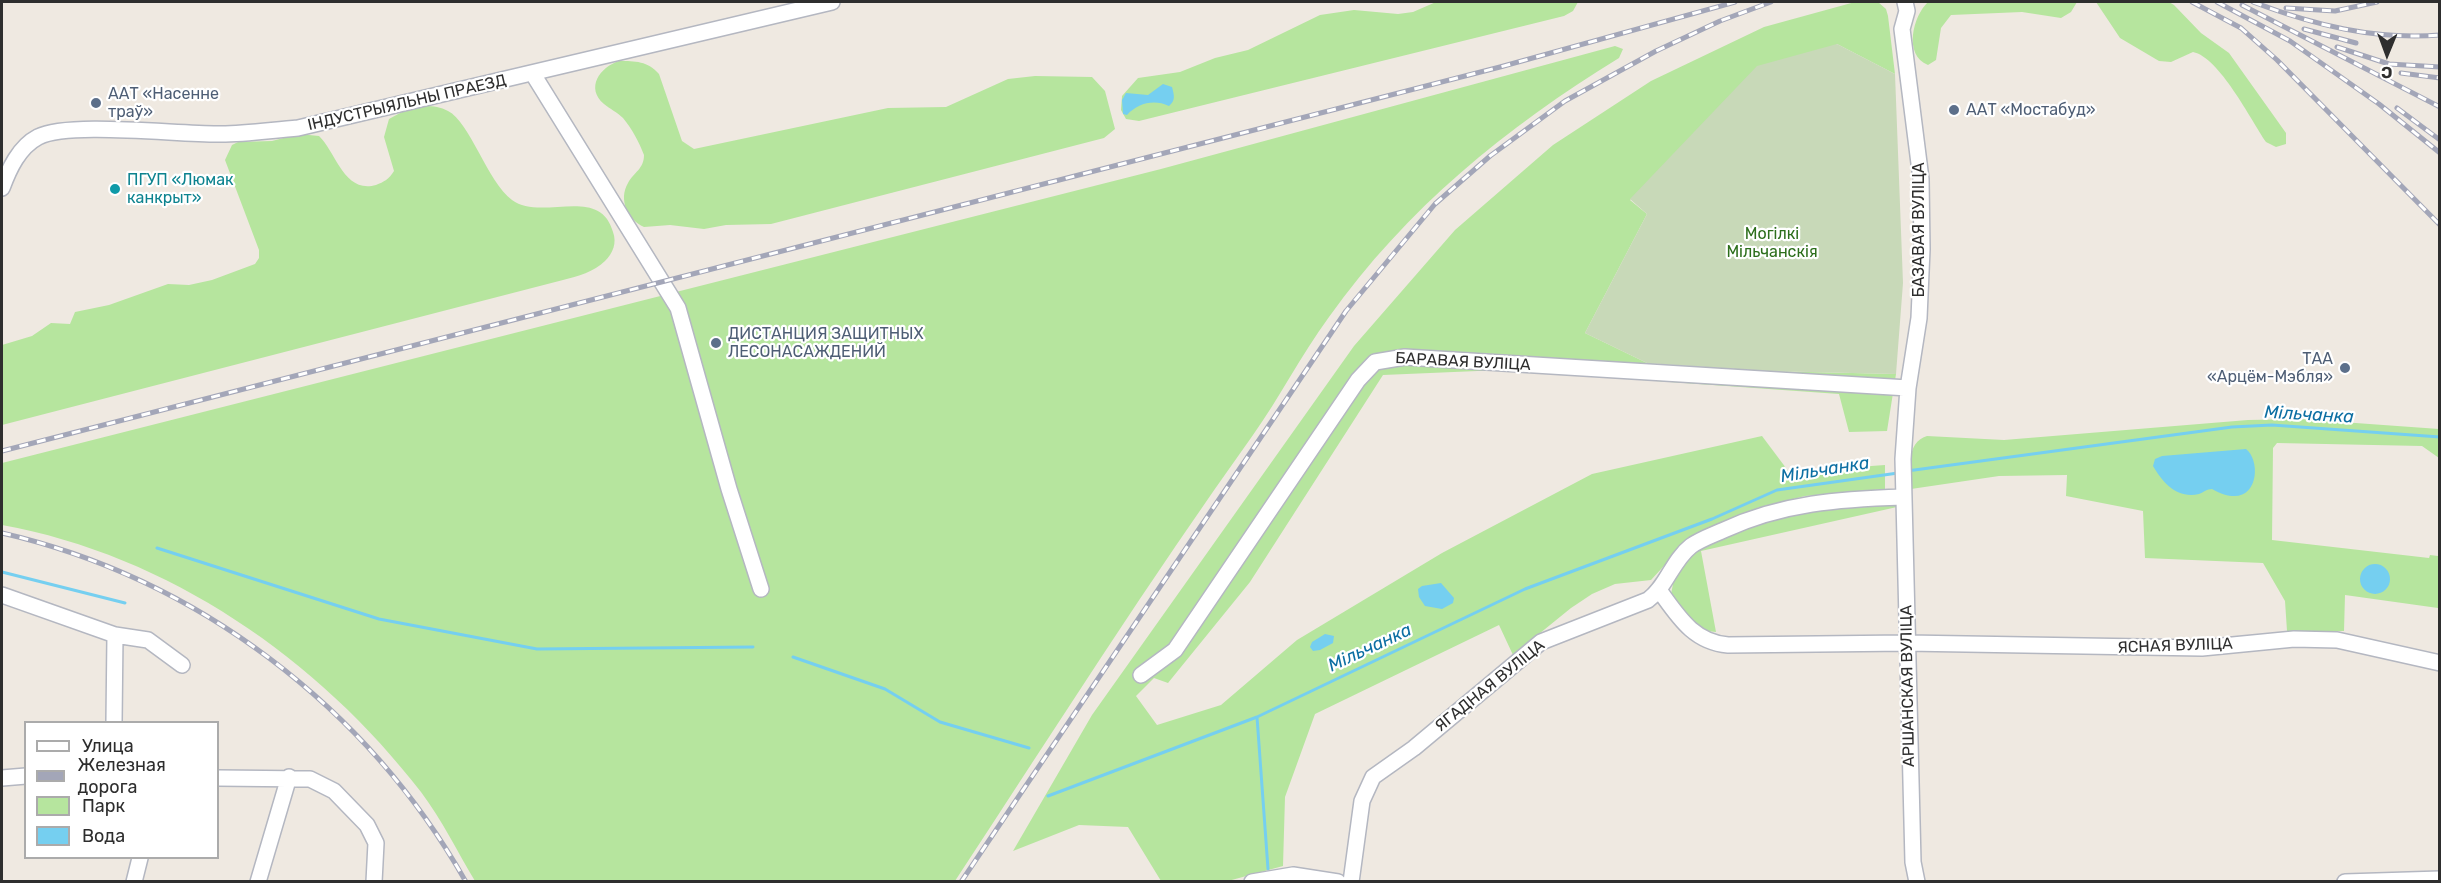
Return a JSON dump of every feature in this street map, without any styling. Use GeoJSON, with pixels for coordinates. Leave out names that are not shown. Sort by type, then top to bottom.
{"type":"FeatureCollection","features":[{"type":"Feature","properties":{"kind":"street","name":"ІНДУСТРЫЯЛЬНЫ ПРАЕЗД"},"geometry":{"type":"LineString","coordinates":[[2,188],[10,167],[27,145],[50,133],[88,130],[221,134],[298,128],[832,2]]}},
{"type":"Feature","properties":{"kind":"street","name":"БАЗАВАЯ ВУЛІЦА"},"geometry":{"type":"LineString","coordinates":[[1903,459],[1908,388],[1919,318],[1922,249],[1921,179],[1902,29],[1907,11],[1905,2]]}},
{"type":"Feature","properties":{"kind":"street"},"geometry":{"type":"LineString","coordinates":[[533,74],[678,308],[729,489],[761,589]]}},
{"type":"Feature","properties":{"kind":"street","name":"БАРАВАЯ ВУЛІЦА"},"geometry":{"type":"LineString","coordinates":[[1141,675],[1175,651],[1358,380],[1374,362],[1405,357],[1908,388]]}},
{"type":"Feature","properties":{"kind":"street","name":"АРШАНСКАЯ ВУЛІЦА"},"geometry":{"type":"LineString","coordinates":[[1903,459],[1912,862],[1917,882]]}},
{"type":"Feature","properties":{"kind":"street","name":"ЯГАДНАЯ ВУЛІЦА"},"geometry":{"type":"LineString","coordinates":[[1351,882],[1362,801],[1373,777],[1414,748],[1541,642],[1641,604],[1659,590],[1681,555],[1692,546],[1761,514],[1816,502],[1903,493]]}},
{"type":"Feature","properties":{"kind":"street","name":"ЯСНАЯ ВУЛІЦА"},"geometry":{"type":"LineString","coordinates":[[1659,590],[1684,624],[1702,639],[1714,644],[1907,643],[2074,648],[2202,648],[2294,639],[2337,640],[2439,663]]}},
{"type":"Feature","properties":{"kind":"street"},"geometry":{"type":"LineString","coordinates":[[2,595],[115,635],[148,640],[182,665]]}},
{"type":"Feature","properties":{"kind":"street"},"geometry":{"type":"LineString","coordinates":[[114,721],[115,635]]}},
{"type":"Feature","properties":{"kind":"street"},"geometry":{"type":"LineString","coordinates":[[2,778],[24,776]]}},
{"type":"Feature","properties":{"kind":"street"},"geometry":{"type":"LineString","coordinates":[[258,882],[289,777]]}},
{"type":"Feature","properties":{"kind":"street"},"geometry":{"type":"LineString","coordinates":[[219,778],[310,779],[334,791],[367,825],[376,843],[374,882]]}},
{"type":"Feature","properties":{"kind":"street"},"geometry":{"type":"LineString","coordinates":[[134,882],[140,859]]}},
{"type":"Feature","properties":{"kind":"street"},"geometry":{"type":"LineString","coordinates":[[1252,882],[1293,875],[1338,882]]}},
{"type":"Feature","properties":{"kind":"street"},"geometry":{"type":"LineString","coordinates":[[2345,882],[2439,879]]}},
{"type":"Feature","properties":{"kind":"green space"},"geometry":{"type":"Polygon","coordinates":[[[1436,2],[1578,2],[1573,11],[1564,16],[1139,121],[1126,119],[1121,110],[1122,96],[1138,78],[1180,72],[1215,58],[1248,50],[1320,15],[1354,10],[1398,14],[1413,12],[1436,2]]]}},
{"type":"Feature","properties":{"kind":"green space"},"geometry":{"type":"Polygon","coordinates":[[[1855,2],[1878,2],[1886,9],[1895,74],[1837,44],[1630,200],[1647,214],[1585,333],[1647,363],[1765,371],[1896,374],[1887,431],[1849,432],[1839,394],[1501,370],[1383,375],[1250,582],[1168,683],[1154,678],[1136,696],[1157,725],[1221,705],[1297,640],[1442,553],[1592,474],[1762,436],[1789,472],[1885,465],[1885,489],[1805,496],[1757,508],[1686,542],[1651,580],[1615,584],[1592,594],[1513,655],[1499,625],[1315,714],[1285,797],[1283,866],[1228,881],[1161,881],[1128,827],[1079,825],[1013,851],[1092,715],[1354,346],[1455,230],[1553,145],[1651,81],[1764,27],[1855,2]]]}},
{"type":"Feature","properties":{"kind":"green space"},"geometry":{"type":"Polygon","coordinates":[[[1928,2],[2077,2],[2071,12],[2061,18],[2022,12],[1951,15],[1941,28],[1936,60],[1928,65],[1915,53],[1913,35],[1918,16],[1928,2]]]}},
{"type":"Feature","properties":{"kind":"green space"},"geometry":{"type":"Polygon","coordinates":[[[2096,2],[2169,2],[2174,5],[2201,33],[2229,53],[2286,133],[2286,144],[2276,147],[2266,142],[2224,77],[2203,56],[2193,52],[2171,62],[2159,61],[2120,38],[2096,2]]]}},
{"type":"Feature","properties":{"kind":"green space","name":"Могілкі Мільчанскія"},"geometry":{"type":"Polygon","coordinates":[[[1837,44],[1895,74],[1903,283],[1896,374],[1765,371],[1647,363],[1585,333],[1647,214],[1630,199],[1757,66],[1837,44]]]}},
{"type":"Feature","properties":{"kind":"green space"},"geometry":{"type":"Polygon","coordinates":[[[1615,46],[1623,49],[1619,58],[1537,113],[1460,173],[1391,240],[1359,277],[1319,331],[1263,421],[1139,601],[955,881],[475,881],[429,803],[381,744],[336,698],[287,657],[236,620],[181,588],[123,561],[63,540],[2,525],[2,463],[1161,169],[1615,46]]]}},
{"type":"Feature","properties":{"kind":"green space"},"geometry":{"type":"Polygon","coordinates":[[[619,61],[646,64],[659,74],[682,141],[694,149],[888,108],[946,107],[1008,79],[1035,76],[1092,77],[1105,91],[1115,129],[1104,138],[771,224],[726,225],[704,229],[670,225],[644,227],[633,220],[629,214],[624,203],[624,196],[630,179],[641,167],[644,155],[626,122],[598,98],[595,85],[606,68],[619,61]]]}},
{"type":"Feature","properties":{"kind":"green space"},"geometry":{"type":"Polygon","coordinates":[[[426,106],[443,109],[456,117],[495,180],[512,200],[524,206],[538,208],[583,207],[596,210],[606,218],[615,240],[614,248],[608,258],[601,265],[580,275],[2,425],[2,345],[32,336],[51,323],[70,324],[75,312],[109,305],[168,284],[189,285],[212,280],[255,264],[259,258],[259,250],[225,160],[232,145],[238,142],[272,141],[299,134],[319,136],[348,178],[365,186],[376,185],[386,180],[394,171],[384,137],[389,119],[411,107],[426,106]]]}},
{"type":"Feature","properties":{"kind":"green space"},"geometry":{"type":"Polygon","coordinates":[[[2300,419],[2439,429],[2439,458],[2422,446],[2277,443],[2273,448],[2272,540],[2429,558],[2430,555],[2438,556],[2438,608],[2345,595],[2344,631],[2287,631],[2285,601],[2263,563],[2145,558],[2143,511],[2066,496],[2067,475],[1999,476],[1911,489],[1912,451],[1920,440],[1927,436],[2004,440],[2248,420],[2300,419]]]}},
{"type":"Feature","properties":{"kind":"green space"},"geometry":{"type":"Polygon","coordinates":[[[1892,503],[1897,507],[1701,551],[1716,632],[1694,624],[1684,614],[1671,594],[1676,569],[1701,546],[1785,513],[1892,503]]]}},
{"type":"Feature","properties":{"kind":"water"},"geometry":{"type":"Polygon","coordinates":[[[1163,84],[1172,87],[1174,99],[1169,106],[1146,103],[1127,115],[1123,114],[1122,100],[1126,93],[1148,95],[1163,84]]]}},
{"type":"Feature","properties":{"kind":"water"},"geometry":{"type":"Polygon","coordinates":[[[2246,449],[2254,464],[2255,474],[2253,484],[2239,496],[2227,495],[2212,489],[2191,495],[2177,492],[2166,484],[2153,466],[2155,459],[2162,456],[2246,449]]]}},
{"type":"Feature","properties":{"kind":"water"},"geometry":{"type":"Polygon","coordinates":[[[2375,564],[2381,565],[2389,573],[2389,585],[2381,593],[2375,594],[2369,593],[2361,585],[2360,579],[2361,573],[2369,565],[2375,564]]]}},
{"type":"Feature","properties":{"kind":"water"},"geometry":{"type":"Polygon","coordinates":[[[1441,583],[1454,598],[1453,603],[1442,609],[1425,606],[1419,597],[1418,589],[1422,586],[1441,583]]]}},
{"type":"Feature","properties":{"kind":"water"},"geometry":{"type":"Polygon","coordinates":[[[1325,634],[1334,636],[1333,643],[1313,651],[1310,647],[1312,642],[1325,634]]]}},
{"type":"Feature","properties":{"kind":"waterway","name":"Мільчанка"},"geometry":{"type":"LineString","coordinates":[[1907,471],[2232,427],[2272,425],[2440,437]]}},
{"type":"Feature","properties":{"kind":"waterway","name":"Мільчанка"},"geometry":{"type":"LineString","coordinates":[[1048,796],[1257,717],[1525,589],[1712,519],[1777,490],[1898,473]]}},
{"type":"Feature","properties":{"kind":"waterway"},"geometry":{"type":"LineString","coordinates":[[157,548],[379,619],[537,649],[753,647]]}},
{"type":"Feature","properties":{"kind":"waterway"},"geometry":{"type":"LineString","coordinates":[[2,572],[125,603]]}},
{"type":"Feature","properties":{"kind":"waterway"},"geometry":{"type":"LineString","coordinates":[[793,657],[885,689],[940,722],[1029,748]]}},
{"type":"Feature","properties":{"kind":"waterway"},"geometry":{"type":"LineString","coordinates":[[1257,717],[1268,869]]}},
{"type":"Feature","properties":{"kind":"railway"},"geometry":{"type":"LineString","coordinates":[[2,451],[1500,67],[1735,2]]}},
{"type":"Feature","properties":{"kind":"railway"},"geometry":{"type":"LineString","coordinates":[[961,882],[1346,311],[1435,204],[1490,156],[1565,101],[1656,51],[1720,21],[1771,2]]}},
{"type":"Feature","properties":{"kind":"railway"},"geometry":{"type":"LineString","coordinates":[[2192,2],[2241,28],[2277,60],[2440,225]]}},
{"type":"Feature","properties":{"kind":"railway"},"geometry":{"type":"LineString","coordinates":[[2217,2],[2290,41],[2379,104],[2440,153]]}},
{"type":"Feature","properties":{"kind":"railway"},"geometry":{"type":"LineString","coordinates":[[2253,2],[2299,18],[2344,29],[2391,35],[2440,35]]}},
{"type":"Feature","properties":{"kind":"railway"},"geometry":{"type":"LineString","coordinates":[[2286,8],[2335,11],[2377,2]]}},
{"type":"Feature","properties":{"kind":"railway"},"geometry":{"type":"LineString","coordinates":[[2242,5],[2440,107]]}},
{"type":"Feature","properties":{"kind":"railway"},"geometry":{"type":"LineString","coordinates":[[2304,29],[2356,43]]}},
{"type":"Feature","properties":{"kind":"railway"},"geometry":{"type":"LineString","coordinates":[[2337,47],[2389,64],[2440,67]]}},
{"type":"Feature","properties":{"kind":"railway"},"geometry":{"type":"LineString","coordinates":[[2401,73],[2440,78]]}},
{"type":"Feature","properties":{"kind":"railway"},"geometry":{"type":"LineString","coordinates":[[2397,108],[2440,140]]}},
{"type":"Feature","properties":{"kind":"railway"},"geometry":{"type":"LineString","coordinates":[[2,533],[74,554],[143,582],[208,617],[270,659],[327,707],[379,760],[426,819],[466,882]]}},
{"type":"Feature","properties":{"kind":"place","name":"ААТ «Насенне траў»"},"geometry":{"type":"Point","coordinates":[96,103]}},
{"type":"Feature","properties":{"kind":"place","name":"ААТ «Мостабуд»"},"geometry":{"type":"Point","coordinates":[1954,110]}},
{"type":"Feature","properties":{"kind":"place","name":"ПГУП «Люмак канкрыт»"},"geometry":{"type":"Point","coordinates":[115,189]}},
{"type":"Feature","properties":{"kind":"place","name":"ДИСТАНЦИЯ ЗАЩИТНЫХ ЛЕСОНАСАЖДЕНИЙ"},"geometry":{"type":"Point","coordinates":[716,343]}},
{"type":"Feature","properties":{"kind":"place","name":"ТАА «Арцём-Мэбля»"},"geometry":{"type":"Point","coordinates":[2345,368]}}]}
